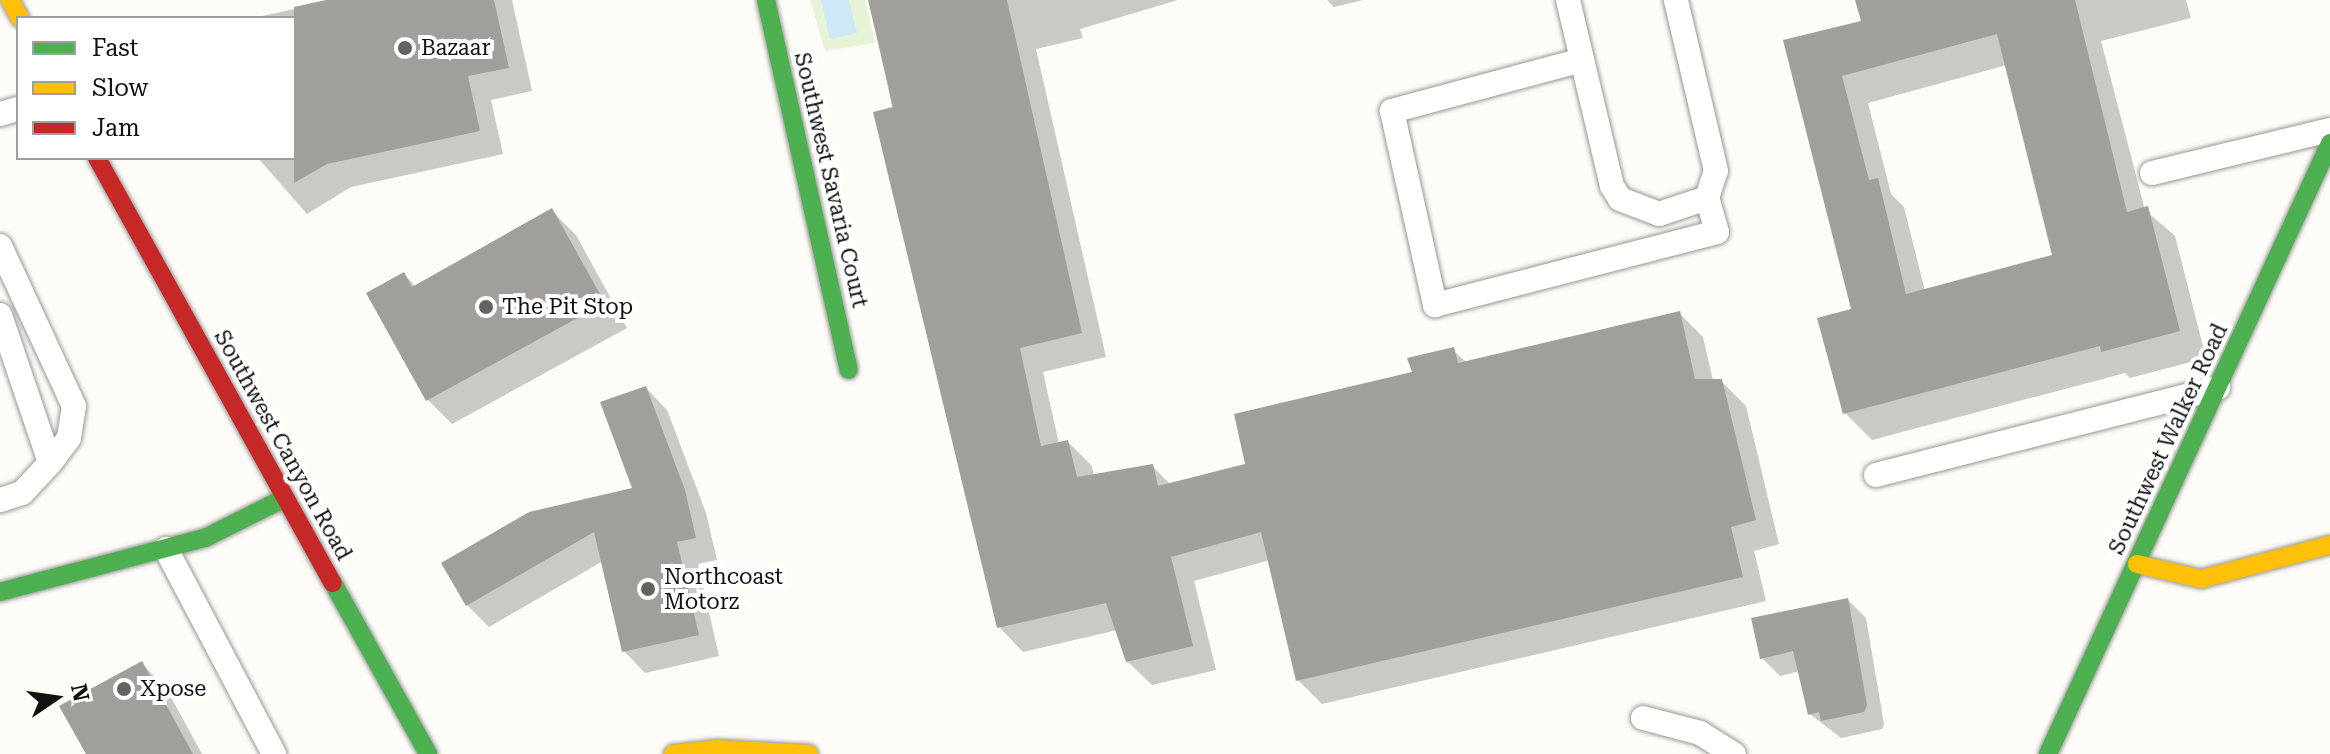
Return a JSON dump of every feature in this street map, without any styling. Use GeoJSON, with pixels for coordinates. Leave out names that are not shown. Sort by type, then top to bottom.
{"type":"FeatureCollection","features":[{"type":"Feature","properties":{"kind":"main road","name":"Southwest Savaria Court"},"geometry":{"type":"LineString","coordinates":[[766,0],[849,370]]}},
{"type":"Feature","properties":{"kind":"main road","name":"Southwest Walker Road"},"geometry":{"type":"LineString","coordinates":[[2048,754],[2330,143]]}},
{"type":"Feature","properties":{"kind":"main road","name":"Southwest Canyon Road"},"geometry":{"type":"LineString","coordinates":[[98,160],[428,754]]}},
{"type":"Feature","properties":{"kind":"main road"},"geometry":{"type":"LineString","coordinates":[[0,592],[205,538],[285,498]]}},
{"type":"Feature","properties":{"kind":"main road"},"geometry":{"type":"LineString","coordinates":[[2137,564],[2201,579],[2330,545]]}},
{"type":"Feature","properties":{"kind":"main road"},"geometry":{"type":"LineString","coordinates":[[673,754],[717,749],[809,754]]}},
{"type":"Feature","properties":{"kind":"lane"},"geometry":{"type":"LineString","coordinates":[[1568,0],[1612,186],[1620,199],[1659,214],[1707,198]]}},
{"type":"Feature","properties":{"kind":"lane"},"geometry":{"type":"LineString","coordinates":[[1582,60],[1392,111],[1435,305],[1717,232],[1707,198],[1716,171],[1676,0]]}},
{"type":"Feature","properties":{"kind":"lane"},"geometry":{"type":"LineString","coordinates":[[2152,173],[2330,130]]}},
{"type":"Feature","properties":{"kind":"lane"},"geometry":{"type":"LineString","coordinates":[[0,246],[74,406],[69,438],[50,463],[22,493],[0,500]]}},
{"type":"Feature","properties":{"kind":"lane"},"geometry":{"type":"LineString","coordinates":[[0,315],[50,463]]}},
{"type":"Feature","properties":{"kind":"lane"},"geometry":{"type":"LineString","coordinates":[[1876,475],[2218,388]]}},
{"type":"Feature","properties":{"kind":"lane"},"geometry":{"type":"LineString","coordinates":[[166,549],[274,754]]}},
{"type":"Feature","properties":{"kind":"lane"},"geometry":{"type":"LineString","coordinates":[[1643,718],[1700,733],[1734,754]]}},
{"type":"Feature","properties":{"kind":"green space"},"geometry":{"type":"Polygon","coordinates":[[[810,0],[865,0],[875,43],[825,51],[810,0]]]}},
{"type":"Feature","properties":{"kind":"water"},"geometry":{"type":"Polygon","coordinates":[[[821,0],[849,0],[857,33],[830,39],[821,0]]]}},
{"type":"Feature","properties":{"kind":"building","name":"Bazaar"},"geometry":{"type":"Polygon","coordinates":[[[326,0],[494,0],[509,68],[468,76],[480,131],[327,164],[294,183],[294,7],[326,0]]]}},
{"type":"Feature","properties":{"kind":"building"},"geometry":{"type":"Polygon","coordinates":[[[868,0],[1007,0],[1082,333],[1020,348],[1041,446],[1068,440],[1077,477],[1153,464],[1158,486],[1245,464],[1234,414],[1412,372],[1407,358],[1454,347],[1458,363],[1680,311],[1695,379],[1722,379],[1756,520],[1731,527],[1743,577],[1296,681],[1261,532],[1171,557],[1193,646],[1126,662],[1106,603],[997,628],[873,112],[893,107],[868,0]]]}},
{"type":"Feature","properties":{"kind":"building"},"geometry":{"type":"Polygon","coordinates":[[[1855,0],[2075,0],[2127,212],[2148,206],[2180,331],[2101,352],[2100,346],[1843,414],[1817,318],[1851,309],[1783,40],[1861,21],[1855,0]],[[1997,34],[1842,76],[1869,180],[1878,178],[1906,294],[2052,255],[1997,34]]]}},
{"type":"Feature","properties":{"kind":"building","name":"The Pit Stop"},"geometry":{"type":"Polygon","coordinates":[[[552,208],[605,303],[426,401],[366,293],[404,272],[412,287],[552,208]]]}},
{"type":"Feature","properties":{"kind":"building"},"geometry":{"type":"Polygon","coordinates":[[[646,386],[685,490],[696,538],[677,542],[699,635],[622,652],[594,532],[466,606],[441,563],[529,512],[632,488],[600,402],[646,386]]]}},
{"type":"Feature","properties":{"kind":"building"},"geometry":{"type":"Polygon","coordinates":[[[1848,598],[1867,705],[1864,712],[1821,721],[1819,712],[1808,715],[1793,651],[1760,659],[1751,618],[1848,598]]]}},
{"type":"Feature","properties":{"kind":"building","name":"Xpose"},"geometry":{"type":"Polygon","coordinates":[[[142,661],[193,754],[86,754],[59,706],[142,661]]]}},
{"type":"Feature","properties":{"kind":"traffic: fast"},"geometry":{"type":"LineString","coordinates":[[766,0],[849,370]]}},
{"type":"Feature","properties":{"kind":"traffic: fast"},"geometry":{"type":"LineString","coordinates":[[2048,754],[2330,143]]}},
{"type":"Feature","properties":{"kind":"traffic: fast"},"geometry":{"type":"LineString","coordinates":[[0,592],[205,538],[285,498]]}},
{"type":"Feature","properties":{"kind":"traffic: fast"},"geometry":{"type":"LineString","coordinates":[[333,583],[428,754]]}},
{"type":"Feature","properties":{"kind":"traffic: slow"},"geometry":{"type":"LineString","coordinates":[[10,0],[19,16]]}},
{"type":"Feature","properties":{"kind":"traffic: slow"},"geometry":{"type":"LineString","coordinates":[[2137,564],[2201,579],[2330,545]]}},
{"type":"Feature","properties":{"kind":"traffic: slow"},"geometry":{"type":"LineString","coordinates":[[673,754],[717,749],[809,754]]}},
{"type":"Feature","properties":{"kind":"traffic: jam"},"geometry":{"type":"LineString","coordinates":[[98,160],[333,583]]}},
{"type":"Feature","properties":{"kind":"place","name":"Bazaar"},"geometry":{"type":"Point","coordinates":[405,48]}},
{"type":"Feature","properties":{"kind":"place","name":"The Pit Stop"},"geometry":{"type":"Point","coordinates":[486,307]}},
{"type":"Feature","properties":{"kind":"place","name":"Northcoast Motorz"},"geometry":{"type":"Point","coordinates":[648,589]}},
{"type":"Feature","properties":{"kind":"place","name":"Xpose"},"geometry":{"type":"Point","coordinates":[124,689]}}]}
